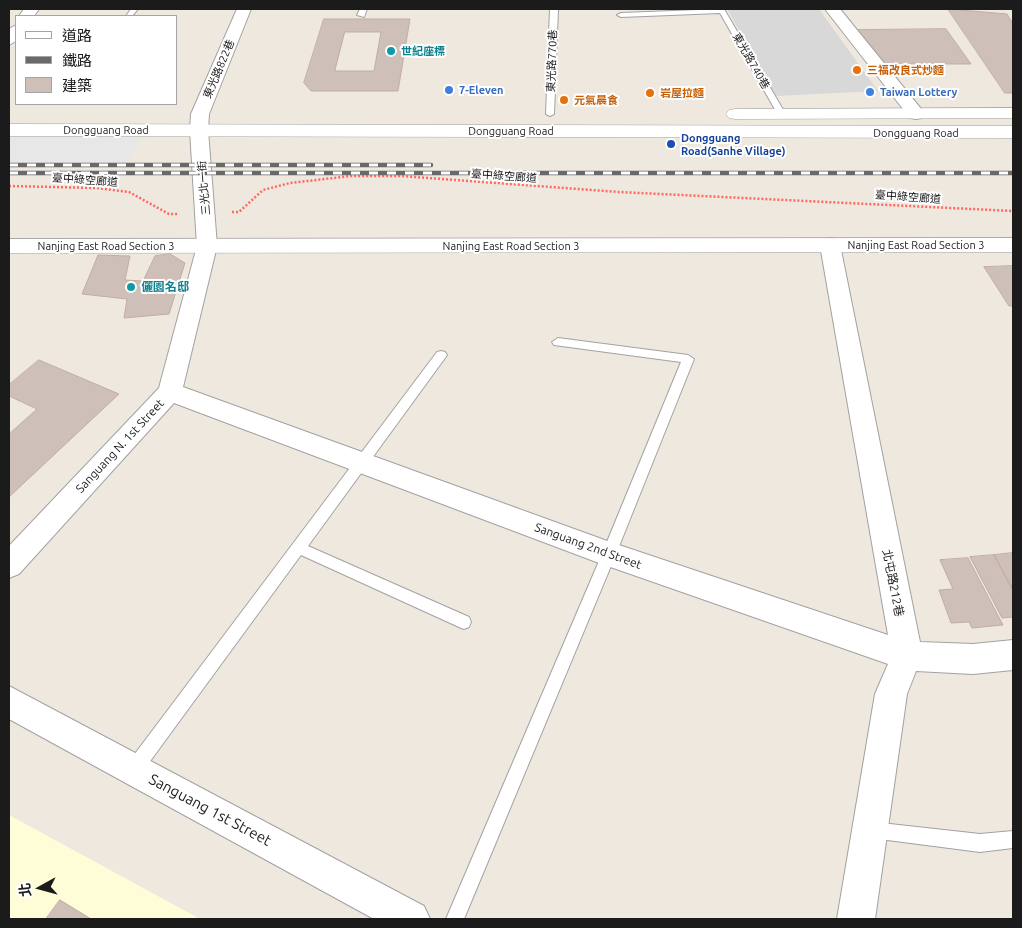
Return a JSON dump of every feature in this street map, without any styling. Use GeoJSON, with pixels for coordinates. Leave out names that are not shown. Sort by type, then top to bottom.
{"type":"FeatureCollection","features":[{"type":"Feature","properties":{"kind":"street","name":"東光路822巷"},"geometry":{"type":"LineString","coordinates":[[199,122],[244,9]]}},
{"type":"Feature","properties":{"kind":"street"},"geometry":{"type":"LineString","coordinates":[[832,9],[916,114]]}},
{"type":"Feature","properties":{"kind":"street","name":"Dongguang Road"},"geometry":{"type":"LineString","coordinates":[[9,113],[199,122],[1013,132]]}},
{"type":"Feature","properties":{"kind":"street","name":"Dongguang Road"},"geometry":{"type":"LineString","coordinates":[[714,114],[1013,113]]}},
{"type":"Feature","properties":{"kind":"street","name":"Dongguang Road"},"geometry":{"type":"LineString","coordinates":[[9,130],[199,122],[608,114]]}},
{"type":"Feature","properties":{"kind":"street","name":"三光北一街"},"geometry":{"type":"LineString","coordinates":[[199,122],[207,246]]}},
{"type":"Feature","properties":{"kind":"street","name":"北屯路212巷"},"geometry":{"type":"LineString","coordinates":[[830,245],[906,656]]}},
{"type":"Feature","properties":{"kind":"street","name":"Nanjing East Road Section 3"},"geometry":{"type":"LineString","coordinates":[[9,246],[1013,245]]}},
{"type":"Feature","properties":{"kind":"street","name":"Sanguang N. 1st Street"},"geometry":{"type":"LineString","coordinates":[[9,565],[170,392],[207,246]]}},
{"type":"Feature","properties":{"kind":"street","name":"Sanguang 2nd Street"},"geometry":{"type":"LineString","coordinates":[[170,392],[609,554],[906,656],[973,659],[1013,654]]}},
{"type":"Feature","properties":{"kind":"street"},"geometry":{"type":"LineString","coordinates":[[856,919],[891,694],[906,656]]}},
{"type":"Feature","properties":{"kind":"street","name":"Sanguang 1st Street"},"geometry":{"type":"LineString","coordinates":[[9,702],[411,919]]}},
{"type":"Feature","properties":{"kind":"lane","name":"東光路770巷"},"geometry":{"type":"LineString","coordinates":[[550,114],[554,9]]}},
{"type":"Feature","properties":{"kind":"lane"},"geometry":{"type":"LineString","coordinates":[[621,15],[721,10]]}},
{"type":"Feature","properties":{"kind":"lane","name":"東光路740巷"},"geometry":{"type":"LineString","coordinates":[[721,10],[781,113]]}},
{"type":"Feature","properties":{"kind":"lane"},"geometry":{"type":"LineString","coordinates":[[455,919],[609,554],[688,359],[558,342]]}},
{"type":"Feature","properties":{"kind":"lane"},"geometry":{"type":"LineString","coordinates":[[134,770],[441,354]]}},
{"type":"Feature","properties":{"kind":"lane"},"geometry":{"type":"LineString","coordinates":[[299,548],[464,622]]}},
{"type":"Feature","properties":{"kind":"lane"},"geometry":{"type":"LineString","coordinates":[[869,829],[980,843],[1013,840]]}},
{"type":"Feature","properties":{"kind":"path","name":"臺中綠空廊道"},"geometry":{"type":"LineString","coordinates":[[9,186],[80,187],[129,192],[169,214],[239,212],[262,190],[290,183],[351,176],[381,176],[765,200],[1013,211]]}},
{"type":"Feature","properties":{"kind":"shaded area"},"geometry":{"type":"Polygon","coordinates":[[[727,9],[819,9],[878,91],[776,96],[727,9]]]}},
{"type":"Feature","properties":{"kind":"shaded area"},"geometry":{"type":"Polygon","coordinates":[[[9,135],[142,135],[128,162],[9,163],[9,135]]]}},
{"type":"Feature","properties":{"kind":"shaded area"},"geometry":{"type":"Polygon","coordinates":[[[9,815],[200,919],[9,919],[9,815]]]}},
{"type":"Feature","properties":{"kind":"building"},"geometry":{"type":"Polygon","coordinates":[[[948,9],[1007,14],[1013,24],[1013,93],[1005,93],[948,9]]]}},
{"type":"Feature","properties":{"kind":"building","name":"世紀座標"},"geometry":{"type":"Polygon","coordinates":[[[324,19],[410,19],[398,91],[311,91],[304,83],[324,19]],[[345,32],[335,71],[374,71],[381,32],[345,32]]]}},
{"type":"Feature","properties":{"kind":"building"},"geometry":{"type":"Polygon","coordinates":[[[946,29],[971,64],[883,64],[858,30],[946,29]]]}},
{"type":"Feature","properties":{"kind":"building","name":"儷園名邸"},"geometry":{"type":"Polygon","coordinates":[[[170,254],[185,263],[169,314],[124,318],[127,299],[82,294],[98,255],[130,256],[125,280],[143,281],[155,256],[170,254]]]}},
{"type":"Feature","properties":{"kind":"building"},"geometry":{"type":"Polygon","coordinates":[[[1013,266],[1013,306],[1009,306],[984,267],[1013,266]]]}},
{"type":"Feature","properties":{"kind":"building"},"geometry":{"type":"Polygon","coordinates":[[[39,360],[119,394],[9,497],[9,434],[37,409],[9,396],[9,385],[39,360]]]}},
{"type":"Feature","properties":{"kind":"building"},"geometry":{"type":"Polygon","coordinates":[[[1013,553],[1013,590],[994,555],[1013,553]]]}},
{"type":"Feature","properties":{"kind":"building"},"geometry":{"type":"Polygon","coordinates":[[[994,555],[1013,590],[1013,617],[1002,618],[970,557],[994,555]]]}},
{"type":"Feature","properties":{"kind":"building"},"geometry":{"type":"Polygon","coordinates":[[[968,558],[1003,625],[972,628],[969,622],[951,623],[939,590],[953,589],[940,560],[968,558]]]}},
{"type":"Feature","properties":{"kind":"building"},"geometry":{"type":"Polygon","coordinates":[[[60,900],[91,919],[46,919],[60,900]]]}},
{"type":"Feature","properties":{"kind":"railway"},"geometry":{"type":"LineString","coordinates":[[9,165],[431,165]]}},
{"type":"Feature","properties":{"kind":"railway"},"geometry":{"type":"LineString","coordinates":[[9,173],[1013,173]]}},
{"type":"Feature","properties":{"kind":"place","name":"世紀座標"},"geometry":{"type":"Point","coordinates":[391,51]}},
{"type":"Feature","properties":{"kind":"place","name":"三福改良式炒麵"},"geometry":{"type":"Point","coordinates":[857,70]}},
{"type":"Feature","properties":{"kind":"place","name":"7-Eleven"},"geometry":{"type":"Point","coordinates":[449,90]}},
{"type":"Feature","properties":{"kind":"place","name":"Taiwan Lottery"},"geometry":{"type":"Point","coordinates":[870,92]}},
{"type":"Feature","properties":{"kind":"place","name":"岩屋拉麵"},"geometry":{"type":"Point","coordinates":[650,93]}},
{"type":"Feature","properties":{"kind":"place","name":"元氣晨食"},"geometry":{"type":"Point","coordinates":[564,100]}},
{"type":"Feature","properties":{"kind":"place","name":"Dongguang Road(Sanhe Village)"},"geometry":{"type":"Point","coordinates":[671,144]}},
{"type":"Feature","properties":{"kind":"place","name":"儷園名邸"},"geometry":{"type":"Point","coordinates":[131,287]}}]}
